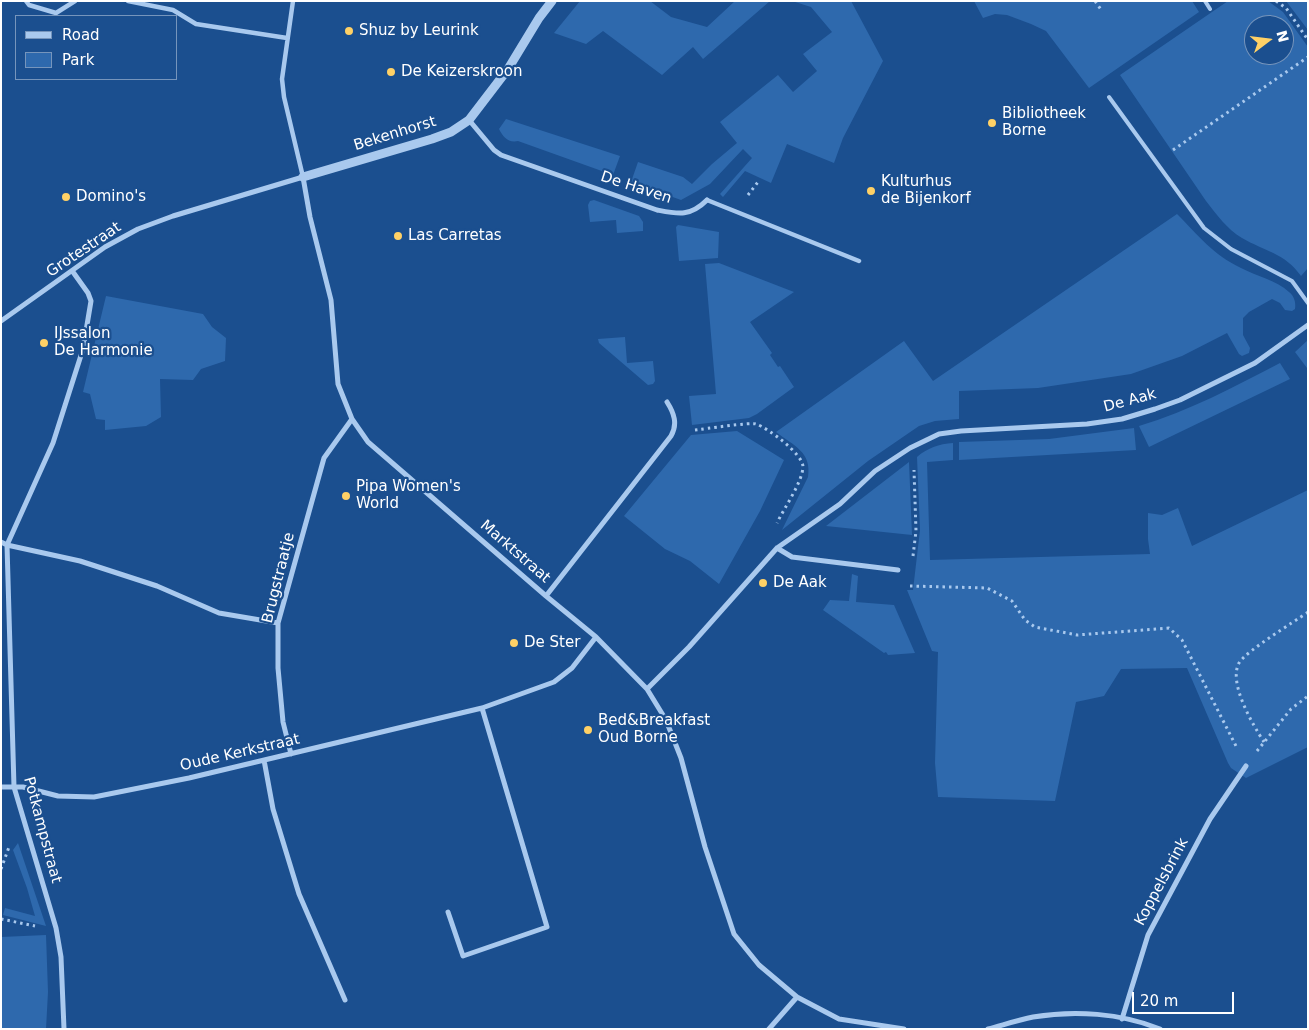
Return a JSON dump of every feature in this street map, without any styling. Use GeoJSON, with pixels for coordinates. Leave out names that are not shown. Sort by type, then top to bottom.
{"type":"FeatureCollection","features":[{"type":"Feature","properties":{"kind":"street"},"geometry":{"type":"LineString","coordinates":[[26,1],[29,6],[56,13],[75,1]]}},
{"type":"Feature","properties":{"kind":"street"},"geometry":{"type":"LineString","coordinates":[[128,1],[173,10],[196,24],[287,38]]}},
{"type":"Feature","properties":{"kind":"street"},"geometry":{"type":"LineString","coordinates":[[292,1],[282,79],[284,98],[303,176]]}},
{"type":"Feature","properties":{"kind":"street","name":"Bekenhorst"},"geometry":{"type":"LineString","coordinates":[[303,176],[432,139],[451,132],[469,120],[508,69],[539,18],[552,1]]}},
{"type":"Feature","properties":{"kind":"street","name":"De Haven"},"geometry":{"type":"LineString","coordinates":[[469,120],[494,150],[501,155],[657,210],[680,214],[695,210],[706,200],[860,261]]}},
{"type":"Feature","properties":{"kind":"street","name":"Grotestraat"},"geometry":{"type":"LineString","coordinates":[[1,322],[73,272],[105,247],[138,229],[173,216],[303,176]]}},
{"type":"Feature","properties":{"kind":"street","name":"Marktstraat"},"geometry":{"type":"LineString","coordinates":[[303,176],[310,217],[331,300],[338,384],[352,419],[368,442],[596,637],[647,689],[666,720],[681,758],[705,847],[734,934],[759,964],[797,997]]}},
{"type":"Feature","properties":{"kind":"street","name":"Potkampstraat"},"geometry":{"type":"LineString","coordinates":[[64,1029],[61,956],[56,928],[14,787],[4,544],[53,443],[83,349],[91,301],[88,293],[73,272]]}},
{"type":"Feature","properties":{"kind":"street","name":"De Aak"},"geometry":{"type":"LineString","coordinates":[[777,548],[840,504],[875,471],[913,447],[939,434],[961,431],[1087,424],[1122,419],[1180,400],[1255,363],[1308,325]]}},
{"type":"Feature","properties":{"kind":"street"},"geometry":{"type":"LineString","coordinates":[[546,596],[674,430],[674,417],[667,402]]}},
{"type":"Feature","properties":{"kind":"street","name":"Brugstraatje"},"geometry":{"type":"LineString","coordinates":[[291,754],[283,722],[278,668],[278,623],[324,458],[352,419]]}},
{"type":"Feature","properties":{"kind":"street"},"geometry":{"type":"LineString","coordinates":[[4,544],[80,561],[157,586],[219,613],[278,623]]}},
{"type":"Feature","properties":{"kind":"street"},"geometry":{"type":"LineString","coordinates":[[647,689],[689,647],[777,548],[792,557],[898,570]]}},
{"type":"Feature","properties":{"kind":"street","name":"Oude Kerkstraat"},"geometry":{"type":"LineString","coordinates":[[1,787],[23,787],[58,796],[94,797],[138,789],[291,754],[482,708],[554,682],[572,668],[596,637]]}},
{"type":"Feature","properties":{"kind":"street"},"geometry":{"type":"LineString","coordinates":[[448,912],[463,956],[547,928],[482,708]]}},
{"type":"Feature","properties":{"kind":"street"},"geometry":{"type":"LineString","coordinates":[[264,760],[273,809],[299,894],[345,1000]]}},
{"type":"Feature","properties":{"kind":"street","name":"Koppelsbrink"},"geometry":{"type":"LineString","coordinates":[[1122,1018],[1148,935],[1210,820],[1246,766]]}},
{"type":"Feature","properties":{"kind":"street"},"geometry":{"type":"LineString","coordinates":[[769,1029],[797,997],[839,1020],[904,1029]]}},
{"type":"Feature","properties":{"kind":"street"},"geometry":{"type":"LineString","coordinates":[[988,1029],[1033,1017],[1082,1013],[1122,1018],[1160,1029]]}},
{"type":"Feature","properties":{"kind":"lane"},"geometry":{"type":"LineString","coordinates":[[1205,1],[1210,9]]}},
{"type":"Feature","properties":{"kind":"lane"},"geometry":{"type":"LineString","coordinates":[[1109,97],[1204,228],[1231,249],[1292,281],[1308,303]]}},
{"type":"Feature","properties":{"kind":"path"},"geometry":{"type":"LineString","coordinates":[[1095,1],[1102,11]]}},
{"type":"Feature","properties":{"kind":"path"},"geometry":{"type":"LineString","coordinates":[[1276,1],[1286,8],[1308,40]]}},
{"type":"Feature","properties":{"kind":"path"},"geometry":{"type":"LineString","coordinates":[[1156,162],[1308,57]]}},
{"type":"Feature","properties":{"kind":"path"},"geometry":{"type":"LineString","coordinates":[[674,430],[708,429],[755,423],[771,433],[799,456],[803,465],[798,482],[771,532],[777,548]]}},
{"type":"Feature","properties":{"kind":"path"},"geometry":{"type":"LineString","coordinates":[[913,447],[916,531],[910,586],[987,588],[1012,601],[1025,620],[1034,627],[1077,635],[1169,628],[1182,640],[1246,766],[1290,709],[1308,696]]}},
{"type":"Feature","properties":{"kind":"path"},"geometry":{"type":"LineString","coordinates":[[898,570],[911,572]]}},
{"type":"Feature","properties":{"kind":"path"},"geometry":{"type":"LineString","coordinates":[[1264,742],[1247,711],[1238,688],[1237,675],[1239,663],[1253,650],[1308,612]]}},
{"type":"Feature","properties":{"kind":"path"},"geometry":{"type":"LineString","coordinates":[[1,918],[47,929],[56,928]]}},
{"type":"Feature","properties":{"kind":"green space"},"geometry":{"type":"Polygon","coordinates":[[[580,1],[650,1],[671,17],[707,27],[735,1],[770,1],[703,59],[693,47],[662,75],[603,31],[586,44],[554,33],[580,1]]]}},
{"type":"Feature","properties":{"kind":"green space"},"geometry":{"type":"Polygon","coordinates":[[[792,1],[851,1],[883,61],[843,138],[834,163],[787,144],[771,183],[745,171],[723,197],[720,194],[752,158],[743,149],[710,184],[681,200],[631,182],[638,162],[683,177],[692,184],[737,143],[720,122],[778,75],[793,92],[817,71],[803,54],[832,32],[811,7],[792,1]]]}},
{"type":"Feature","properties":{"kind":"green space"},"geometry":{"type":"Polygon","coordinates":[[[974,1],[1192,1],[1199,12],[1089,88],[1046,31],[1007,15],[995,14],[983,18],[974,1]]]}},
{"type":"Feature","properties":{"kind":"green space"},"geometry":{"type":"Polygon","coordinates":[[[1228,1],[1268,1],[1285,15],[1244,15],[1244,65],[1294,65],[1294,27],[1308,47],[1308,268],[1301,276],[1295,268],[1281,257],[1242,238],[1223,221],[1206,201],[1120,75],[1228,1]]]}},
{"type":"Feature","properties":{"kind":"green space"},"geometry":{"type":"Polygon","coordinates":[[[1286,1],[1308,1],[1308,30],[1286,1]]]}},
{"type":"Feature","properties":{"kind":"green space"},"geometry":{"type":"Polygon","coordinates":[[[506,119],[620,156],[613,175],[518,141],[509,140],[504,137],[499,129],[506,119]]]}},
{"type":"Feature","properties":{"kind":"green space"},"geometry":{"type":"Polygon","coordinates":[[[594,200],[639,216],[643,222],[643,231],[617,233],[616,220],[590,222],[588,205],[590,201],[594,200]]]}},
{"type":"Feature","properties":{"kind":"green space"},"geometry":{"type":"Polygon","coordinates":[[[1177,214],[1206,244],[1222,257],[1241,268],[1278,284],[1293,297],[1295,309],[1292,311],[1285,310],[1280,303],[1272,299],[1249,312],[1243,318],[1243,335],[1250,348],[1249,353],[1242,356],[1239,354],[1227,333],[1182,356],[1131,374],[1038,388],[959,391],[959,419],[935,421],[919,426],[868,461],[782,530],[808,477],[809,468],[800,450],[776,432],[904,341],[933,381],[1177,214]]]}},
{"type":"Feature","properties":{"kind":"green space"},"geometry":{"type":"Polygon","coordinates":[[[678,225],[719,232],[718,258],[679,261],[676,227],[678,225]]]}},
{"type":"Feature","properties":{"kind":"green space"},"geometry":{"type":"Polygon","coordinates":[[[719,263],[794,292],[750,322],[772,353],[770,355],[778,367],[780,366],[794,387],[749,418],[692,425],[689,396],[716,394],[705,264],[719,263]]]}},
{"type":"Feature","properties":{"kind":"green space"},"geometry":{"type":"Polygon","coordinates":[[[106,296],[203,314],[212,327],[226,338],[225,361],[201,369],[193,380],[160,379],[161,417],[146,426],[105,430],[105,420],[96,419],[90,394],[83,392],[106,296]]]}},
{"type":"Feature","properties":{"kind":"green space"},"geometry":{"type":"Polygon","coordinates":[[[625,337],[627,363],[653,361],[655,381],[653,384],[648,385],[599,343],[598,339],[625,337]]]}},
{"type":"Feature","properties":{"kind":"green space"},"geometry":{"type":"Polygon","coordinates":[[[1308,340],[1308,367],[1307,368],[1295,352],[1308,340]]]}},
{"type":"Feature","properties":{"kind":"green space"},"geometry":{"type":"Polygon","coordinates":[[[1280,363],[1290,379],[1149,447],[1139,426],[1193,406],[1280,363]]]}},
{"type":"Feature","properties":{"kind":"green space"},"geometry":{"type":"Polygon","coordinates":[[[1134,428],[1136,450],[959,460],[959,442],[1049,439],[1134,428]]]}},
{"type":"Feature","properties":{"kind":"green space"},"geometry":{"type":"Polygon","coordinates":[[[737,431],[784,460],[760,511],[719,584],[690,561],[665,549],[624,516],[691,435],[737,431]]]}},
{"type":"Feature","properties":{"kind":"green space"},"geometry":{"type":"Polygon","coordinates":[[[953,443],[953,460],[927,462],[930,560],[1150,554],[1148,513],[1162,515],[1178,508],[1192,546],[1308,490],[1308,747],[1246,778],[1231,768],[1228,763],[1187,668],[1121,669],[1104,696],[1076,702],[1055,801],[938,797],[935,763],[938,652],[932,651],[907,590],[913,590],[920,530],[917,457],[934,447],[953,443]]]}},
{"type":"Feature","properties":{"kind":"green space"},"geometry":{"type":"Polygon","coordinates":[[[909,462],[912,535],[826,526],[909,462]]]}},
{"type":"Feature","properties":{"kind":"green space"},"geometry":{"type":"Polygon","coordinates":[[[852,574],[858,576],[856,602],[894,605],[915,653],[888,655],[823,610],[830,600],[849,601],[852,574]]]}},
{"type":"Feature","properties":{"kind":"green space"},"geometry":{"type":"Polygon","coordinates":[[[18,843],[46,926],[3,915],[5,908],[35,916],[13,850],[18,843]]]}},
{"type":"Feature","properties":{"kind":"green space"},"geometry":{"type":"Polygon","coordinates":[[[46,935],[48,992],[46,1029],[1,1029],[1,937],[46,935]]]}},
{"type":"Feature","properties":{"kind":"place","name":"Shuz by Leurink"},"geometry":{"type":"Point","coordinates":[349,31]}},
{"type":"Feature","properties":{"kind":"place","name":"De Keizerskroon"},"geometry":{"type":"Point","coordinates":[391,72]}},
{"type":"Feature","properties":{"kind":"place","name":"Bibliotheek Borne"},"geometry":{"type":"Point","coordinates":[992,123]}},
{"type":"Feature","properties":{"kind":"place","name":"Kulturhus de Bijenkorf"},"geometry":{"type":"Point","coordinates":[871,191]}},
{"type":"Feature","properties":{"kind":"place","name":"Domino's"},"geometry":{"type":"Point","coordinates":[66,197]}},
{"type":"Feature","properties":{"kind":"place","name":"Las Carretas"},"geometry":{"type":"Point","coordinates":[398,236]}},
{"type":"Feature","properties":{"kind":"place","name":"IJssalon De Harmonie"},"geometry":{"type":"Point","coordinates":[44,343]}},
{"type":"Feature","properties":{"kind":"place","name":"Pipa Women's World"},"geometry":{"type":"Point","coordinates":[346,496]}},
{"type":"Feature","properties":{"kind":"place","name":"De Aak"},"geometry":{"type":"Point","coordinates":[763,583]}},
{"type":"Feature","properties":{"kind":"place","name":"De Ster"},"geometry":{"type":"Point","coordinates":[514,643]}},
{"type":"Feature","properties":{"kind":"place","name":"Bed&Breakfast Oud Borne"},"geometry":{"type":"Point","coordinates":[588,730]}}]}
